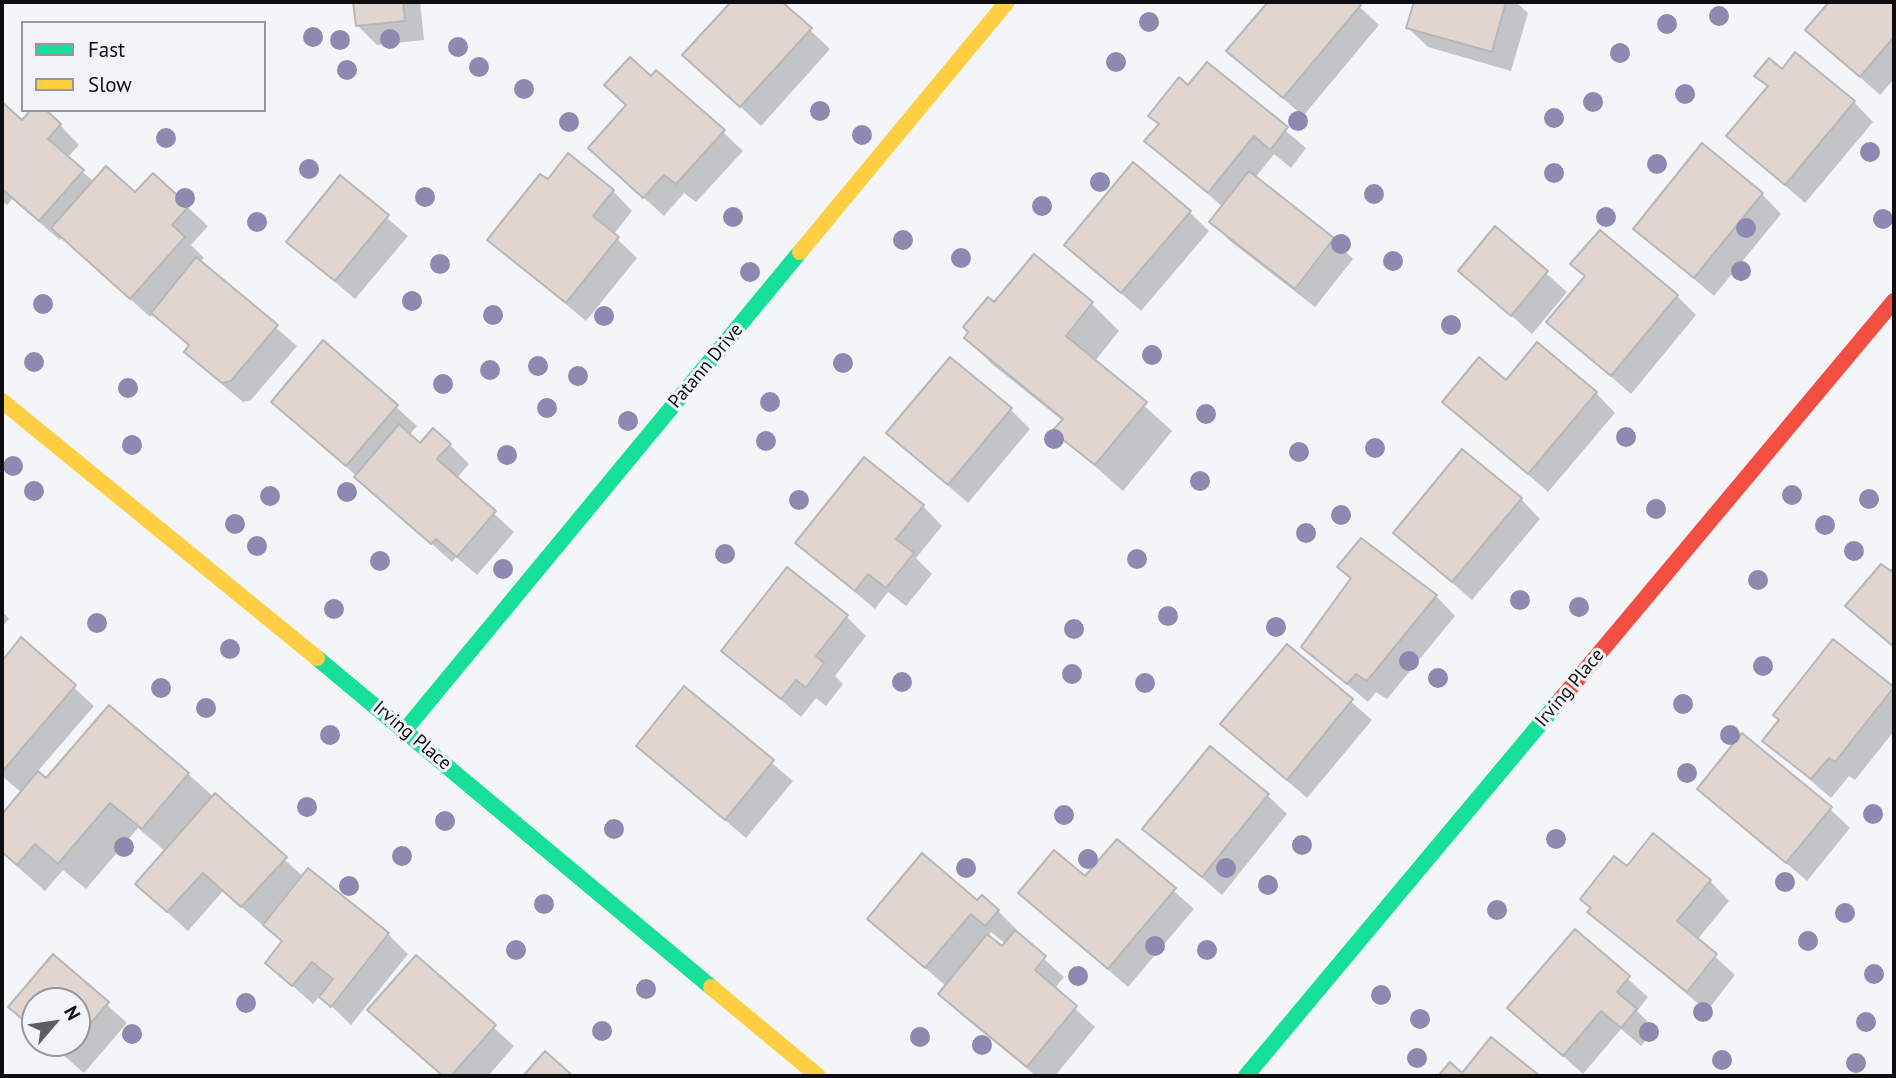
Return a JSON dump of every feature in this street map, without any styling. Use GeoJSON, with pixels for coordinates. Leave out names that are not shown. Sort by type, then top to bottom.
{"type":"FeatureCollection","features":[{"type":"Feature","properties":{"kind":"street","name":"Patann Drive"},"geometry":{"type":"LineString","coordinates":[[405,730],[1007,2]]}},
{"type":"Feature","properties":{"kind":"street","name":"Irving Place"},"geometry":{"type":"LineString","coordinates":[[1246,1076],[1894,300]]}},
{"type":"Feature","properties":{"kind":"street","name":"Irving Place"},"geometry":{"type":"LineString","coordinates":[[2,401],[405,730],[818,1076]]}},
{"type":"Feature","properties":{"kind":"building"},"geometry":{"type":"Polygon","coordinates":[[[353,2],[403,2],[405,21],[356,26],[353,2]]]}},
{"type":"Feature","properties":{"kind":"building"},"geometry":{"type":"Polygon","coordinates":[[[731,2],[782,2],[812,28],[740,107],[682,55],[731,2]]]}},
{"type":"Feature","properties":{"kind":"building"},"geometry":{"type":"Polygon","coordinates":[[[1268,2],[1357,2],[1361,5],[1283,98],[1226,51],[1268,2]]]}},
{"type":"Feature","properties":{"kind":"building"},"geometry":{"type":"Polygon","coordinates":[[[1414,2],[1506,2],[1492,52],[1406,28],[1414,2]]]}},
{"type":"Feature","properties":{"kind":"building"},"geometry":{"type":"Polygon","coordinates":[[[1829,2],[1894,2],[1894,37],[1860,77],[1805,30],[1829,2]]]}},
{"type":"Feature","properties":{"kind":"building"},"geometry":{"type":"Polygon","coordinates":[[[1795,52],[1855,101],[1785,185],[1726,136],[1768,86],[1754,76],[1769,58],[1782,69],[1795,52]]]}},
{"type":"Feature","properties":{"kind":"building"},"geometry":{"type":"Polygon","coordinates":[[[630,57],[651,76],[656,70],[725,130],[676,184],[664,175],[643,198],[588,148],[626,105],[604,85],[630,57]]]}},
{"type":"Feature","properties":{"kind":"building"},"geometry":{"type":"Polygon","coordinates":[[[1207,62],[1288,127],[1270,150],[1254,136],[1208,193],[1144,141],[1159,124],[1148,116],[1179,77],[1188,85],[1207,62]]]}},
{"type":"Feature","properties":{"kind":"building"},"geometry":{"type":"Polygon","coordinates":[[[2,102],[22,120],[29,112],[48,112],[61,124],[48,139],[84,170],[39,221],[2,189],[2,102]]]}},
{"type":"Feature","properties":{"kind":"building"},"geometry":{"type":"Polygon","coordinates":[[[1702,143],[1763,193],[1694,278],[1633,229],[1702,143]]]}},
{"type":"Feature","properties":{"kind":"building"},"geometry":{"type":"Polygon","coordinates":[[[568,153],[614,190],[593,216],[619,237],[566,303],[487,240],[540,174],[548,179],[568,153]]]}},
{"type":"Feature","properties":{"kind":"building"},"geometry":{"type":"Polygon","coordinates":[[[1133,162],[1191,211],[1121,293],[1064,245],[1133,162]]]}},
{"type":"Feature","properties":{"kind":"building"},"geometry":{"type":"Polygon","coordinates":[[[106,166],[135,192],[153,173],[189,206],[172,225],[185,237],[130,299],[51,228],[106,166]]]}},
{"type":"Feature","properties":{"kind":"building"},"geometry":{"type":"Polygon","coordinates":[[[1249,171],[1334,238],[1295,289],[1209,222],[1249,171]]]}},
{"type":"Feature","properties":{"kind":"building"},"geometry":{"type":"Polygon","coordinates":[[[340,175],[389,215],[335,281],[286,242],[340,175]]]}},
{"type":"Feature","properties":{"kind":"building"},"geometry":{"type":"Polygon","coordinates":[[[1495,226],[1548,271],[1511,316],[1458,271],[1495,226]]]}},
{"type":"Feature","properties":{"kind":"building"},"geometry":{"type":"Polygon","coordinates":[[[1600,230],[1678,295],[1611,376],[1546,322],[1585,276],[1570,264],[1600,230]]]}},
{"type":"Feature","properties":{"kind":"building"},"geometry":{"type":"Polygon","coordinates":[[[1034,254],[1093,302],[1066,336],[1147,402],[1095,465],[1052,431],[1063,419],[964,338],[968,332],[963,327],[988,297],[994,302],[1034,254]]]}},
{"type":"Feature","properties":{"kind":"building"},"geometry":{"type":"Polygon","coordinates":[[[196,257],[278,325],[231,381],[222,383],[184,352],[189,345],[151,313],[196,257]]]}},
{"type":"Feature","properties":{"kind":"building"},"geometry":{"type":"Polygon","coordinates":[[[323,340],[398,405],[346,466],[271,402],[323,340]]]}},
{"type":"Feature","properties":{"kind":"building"},"geometry":{"type":"Polygon","coordinates":[[[1537,342],[1597,392],[1528,474],[1442,402],[1479,357],[1506,380],[1537,342]]]}},
{"type":"Feature","properties":{"kind":"building"},"geometry":{"type":"Polygon","coordinates":[[[950,357],[1012,408],[948,485],[886,433],[950,357]]]}},
{"type":"Feature","properties":{"kind":"building"},"geometry":{"type":"Polygon","coordinates":[[[399,424],[420,443],[433,428],[451,444],[437,459],[496,511],[457,557],[436,539],[431,544],[354,477],[399,424]]]}},
{"type":"Feature","properties":{"kind":"building"},"geometry":{"type":"Polygon","coordinates":[[[1462,449],[1522,498],[1452,582],[1393,533],[1462,449]]]}},
{"type":"Feature","properties":{"kind":"building"},"geometry":{"type":"Polygon","coordinates":[[[864,457],[924,505],[896,539],[914,553],[886,588],[868,574],[855,591],[795,543],[864,457]]]}},
{"type":"Feature","properties":{"kind":"building"},"geometry":{"type":"Polygon","coordinates":[[[1361,538],[1437,595],[1367,681],[1356,674],[1347,684],[1301,647],[1351,578],[1337,567],[1361,538]]]}},
{"type":"Feature","properties":{"kind":"building"},"geometry":{"type":"Polygon","coordinates":[[[1881,564],[1891,571],[1894,567],[1894,647],[1845,606],[1881,564]]]}},
{"type":"Feature","properties":{"kind":"building"},"geometry":{"type":"Polygon","coordinates":[[[787,567],[848,615],[816,656],[824,663],[806,688],[796,680],[781,699],[721,651],[787,567]]]}},
{"type":"Feature","properties":{"kind":"building"},"geometry":{"type":"Polygon","coordinates":[[[21,637],[76,685],[2,772],[2,661],[21,637]]]}},
{"type":"Feature","properties":{"kind":"building"},"geometry":{"type":"Polygon","coordinates":[[[1833,639],[1894,687],[1835,762],[1829,758],[1811,779],[1762,741],[1779,720],[1773,715],[1833,639]]]}},
{"type":"Feature","properties":{"kind":"building"},"geometry":{"type":"Polygon","coordinates":[[[1287,644],[1353,699],[1287,780],[1220,724],[1287,644]]]}},
{"type":"Feature","properties":{"kind":"building"},"geometry":{"type":"Polygon","coordinates":[[[684,686],[774,760],[725,820],[636,746],[684,686]]]}},
{"type":"Feature","properties":{"kind":"building"},"geometry":{"type":"Polygon","coordinates":[[[109,705],[189,773],[142,829],[110,803],[58,864],[35,844],[17,865],[2,852],[2,814],[38,771],[46,778],[109,705]]]}},
{"type":"Feature","properties":{"kind":"building"},"geometry":{"type":"Polygon","coordinates":[[[1742,733],[1832,807],[1786,863],[1697,789],[1742,733]]]}},
{"type":"Feature","properties":{"kind":"building"},"geometry":{"type":"Polygon","coordinates":[[[1210,746],[1269,794],[1202,877],[1142,829],[1210,746]]]}},
{"type":"Feature","properties":{"kind":"building"},"geometry":{"type":"Polygon","coordinates":[[[215,793],[287,857],[241,907],[203,873],[167,912],[135,884],[215,793]]]}},
{"type":"Feature","properties":{"kind":"building"},"geometry":{"type":"Polygon","coordinates":[[[1653,833],[1711,880],[1677,921],[1717,954],[1687,992],[1587,912],[1591,908],[1580,899],[1614,856],[1627,866],[1653,833]]]}},
{"type":"Feature","properties":{"kind":"building"},"geometry":{"type":"Polygon","coordinates":[[[1117,839],[1176,888],[1108,969],[1018,893],[1054,850],[1085,876],[1117,839]]]}},
{"type":"Feature","properties":{"kind":"building"},"geometry":{"type":"Polygon","coordinates":[[[922,853],[977,900],[982,895],[999,910],[985,926],[971,914],[925,968],[867,919],[922,853]]]}},
{"type":"Feature","properties":{"kind":"building"},"geometry":{"type":"Polygon","coordinates":[[[308,868],[389,933],[331,1007],[319,997],[333,979],[312,962],[292,986],[265,963],[282,941],[263,925],[308,868]]]}},
{"type":"Feature","properties":{"kind":"building"},"geometry":{"type":"Polygon","coordinates":[[[1575,929],[1630,976],[1617,992],[1637,1009],[1621,1028],[1601,1011],[1563,1056],[1507,1008],[1575,929]]]}},
{"type":"Feature","properties":{"kind":"building"},"geometry":{"type":"Polygon","coordinates":[[[1015,930],[1046,956],[1035,970],[1077,1006],[1027,1067],[938,994],[987,934],[1002,946],[1015,930]]]}},
{"type":"Feature","properties":{"kind":"building"},"geometry":{"type":"Polygon","coordinates":[[[53,954],[109,1002],[91,1023],[91,987],[25,987],[53,954]]]}},
{"type":"Feature","properties":{"kind":"building"},"geometry":{"type":"Polygon","coordinates":[[[416,955],[496,1025],[451,1076],[443,1076],[367,1010],[416,955]]]}},
{"type":"Feature","properties":{"kind":"building"},"geometry":{"type":"Polygon","coordinates":[[[21,992],[21,1018],[8,1007],[21,992]]]}},
{"type":"Feature","properties":{"kind":"building"},"geometry":{"type":"Polygon","coordinates":[[[1491,1037],[1540,1076],[1438,1076],[1450,1062],[1462,1073],[1491,1037]]]}},
{"type":"Feature","properties":{"kind":"building"},"geometry":{"type":"Polygon","coordinates":[[[545,1051],[573,1076],[523,1076],[545,1051]]]}},
{"type":"Feature","properties":{"kind":"traffic: fast"},"geometry":{"type":"LineString","coordinates":[[405,730],[800,252]]}},
{"type":"Feature","properties":{"kind":"traffic: fast"},"geometry":{"type":"LineString","coordinates":[[317,658],[711,987]]}},
{"type":"Feature","properties":{"kind":"traffic: fast"},"geometry":{"type":"LineString","coordinates":[[1246,1076],[1561,699]]}},
{"type":"Feature","properties":{"kind":"traffic: slow"},"geometry":{"type":"LineString","coordinates":[[800,252],[1007,2]]}},
{"type":"Feature","properties":{"kind":"traffic: slow"},"geometry":{"type":"LineString","coordinates":[[2,401],[317,658]]}},
{"type":"Feature","properties":{"kind":"traffic: slow"},"geometry":{"type":"LineString","coordinates":[[711,987],[818,1076]]}},
{"type":"Feature","properties":{"kind":"traffic: jam"},"geometry":{"type":"LineString","coordinates":[[1561,699],[1894,301]]}}]}
